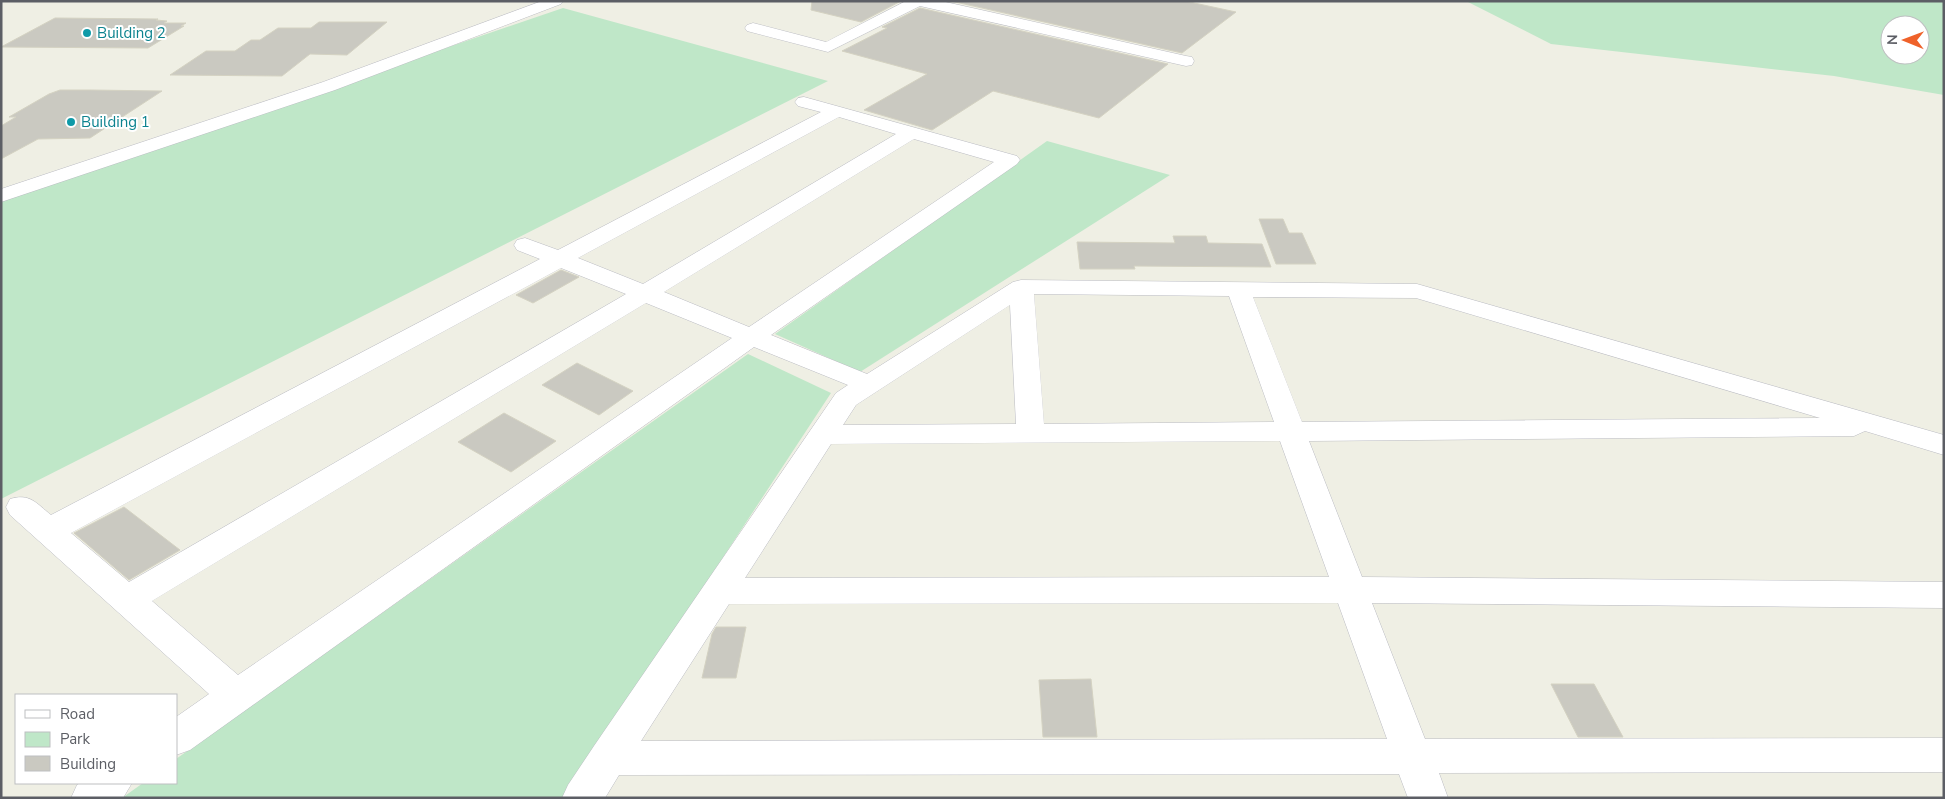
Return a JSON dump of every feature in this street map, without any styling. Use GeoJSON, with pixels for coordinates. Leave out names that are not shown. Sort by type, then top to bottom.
{"type":"FeatureCollection","features":[{"type":"Feature","properties":{"kind":"street"},"geometry":{"type":"LineString","coordinates":[[1,196],[329,86],[556,1]]}},
{"type":"Feature","properties":{"kind":"street"},"geometry":{"type":"LineString","coordinates":[[754,28],[828,46],[919,1],[1186,61]]}},
{"type":"Feature","properties":{"kind":"street"},"geometry":{"type":"LineString","coordinates":[[178,737],[751,337],[1010,160],[804,102]]}},
{"type":"Feature","properties":{"kind":"street"},"geometry":{"type":"LineString","coordinates":[[48,531],[837,111]]}},
{"type":"Feature","properties":{"kind":"street"},"geometry":{"type":"LineString","coordinates":[[127,600],[644,294],[912,132]]}},
{"type":"Feature","properties":{"kind":"street"},"geometry":{"type":"LineString","coordinates":[[525,245],[869,384]]}},
{"type":"Feature","properties":{"kind":"street"},"geometry":{"type":"LineString","coordinates":[[1021,287],[1031,434]]}},
{"type":"Feature","properties":{"kind":"street"},"geometry":{"type":"LineString","coordinates":[[582,798],[846,400],[1021,287],[1417,291],[1944,445]]}},
{"type":"Feature","properties":{"kind":"street"},"geometry":{"type":"LineString","coordinates":[[1238,289],[1352,590],[1428,798]]}},
{"type":"Feature","properties":{"kind":"street"},"geometry":{"type":"LineString","coordinates":[[822,435],[1883,427]]}},
{"type":"Feature","properties":{"kind":"street"},"geometry":{"type":"LineString","coordinates":[[21,507],[237,696]]}},
{"type":"Feature","properties":{"kind":"street"},"geometry":{"type":"LineString","coordinates":[[719,591],[1352,590],[1944,595]]}},
{"type":"Feature","properties":{"kind":"street"},"geometry":{"type":"LineString","coordinates":[[608,758],[1944,755]]}},
{"type":"Feature","properties":{"kind":"street"},"geometry":{"type":"LineString","coordinates":[[91,798],[111,784]]}},
{"type":"Feature","properties":{"kind":"green space"},"geometry":{"type":"Polygon","coordinates":[[[1466,1],[1944,1],[1944,95],[1834,76],[1551,44],[1466,1]]]}},
{"type":"Feature","properties":{"kind":"green space"},"geometry":{"type":"Polygon","coordinates":[[[563,8],[828,81],[1,499],[1,200],[563,8]]]}},
{"type":"Feature","properties":{"kind":"green space"},"geometry":{"type":"Polygon","coordinates":[[[1047,141],[1170,175],[860,372],[775,334],[1047,141]]]}},
{"type":"Feature","properties":{"kind":"green space"},"geometry":{"type":"Polygon","coordinates":[[[748,354],[831,393],[565,798],[122,798],[142,784],[178,784],[178,758],[748,354]]]}},
{"type":"Feature","properties":{"kind":"building"},"geometry":{"type":"Polygon","coordinates":[[[812,1],[901,1],[861,22],[811,10],[812,1]]]}},
{"type":"Feature","properties":{"kind":"building"},"geometry":{"type":"Polygon","coordinates":[[[951,1],[1185,1],[1236,12],[1182,53],[951,1]]]}},
{"type":"Feature","properties":{"kind":"building"},"geometry":{"type":"Polygon","coordinates":[[[920,8],[1168,64],[1099,118],[993,91],[932,130],[864,110],[927,74],[842,51],[887,28],[882,27],[920,8]]]}},
{"type":"Feature","properties":{"kind":"building","name":"Building 2"},"geometry":{"type":"Polygon","coordinates":[[[55,18],[158,19],[156,20],[167,21],[164,23],[186,23],[148,48],[1,47],[55,18]]]}},
{"type":"Feature","properties":{"kind":"building"},"geometry":{"type":"Polygon","coordinates":[[[319,22],[387,22],[347,55],[310,54],[282,76],[170,75],[206,51],[235,51],[251,40],[260,40],[278,28],[311,28],[319,22]]]}},
{"type":"Feature","properties":{"kind":"building","name":"Building 1"},"geometry":{"type":"Polygon","coordinates":[[[60,90],[162,91],[90,138],[38,139],[1,159],[1,126],[16,117],[9,117],[49,94],[60,90]]]}},
{"type":"Feature","properties":{"kind":"building"},"geometry":{"type":"Polygon","coordinates":[[[1259,219],[1283,219],[1289,233],[1302,233],[1316,264],[1276,264],[1259,219]]]}},
{"type":"Feature","properties":{"kind":"building"},"geometry":{"type":"Polygon","coordinates":[[[1173,236],[1206,236],[1208,243],[1262,244],[1271,267],[1134,266],[1135,269],[1080,269],[1077,242],[1175,243],[1173,236]]]}},
{"type":"Feature","properties":{"kind":"building"},"geometry":{"type":"Polygon","coordinates":[[[561,270],[579,277],[533,303],[516,295],[561,270]]]}},
{"type":"Feature","properties":{"kind":"building"},"geometry":{"type":"Polygon","coordinates":[[[577,363],[633,391],[599,415],[542,385],[577,363]]]}},
{"type":"Feature","properties":{"kind":"building"},"geometry":{"type":"Polygon","coordinates":[[[504,413],[556,441],[511,472],[458,442],[504,413]]]}},
{"type":"Feature","properties":{"kind":"building"},"geometry":{"type":"Polygon","coordinates":[[[124,507],[180,550],[129,580],[74,533],[124,507]]]}},
{"type":"Feature","properties":{"kind":"building"},"geometry":{"type":"Polygon","coordinates":[[[716,627],[746,627],[736,678],[702,678],[712,634],[716,627]]]}},
{"type":"Feature","properties":{"kind":"building"},"geometry":{"type":"Polygon","coordinates":[[[1091,679],[1097,737],[1043,737],[1039,680],[1091,679]]]}},
{"type":"Feature","properties":{"kind":"building"},"geometry":{"type":"Polygon","coordinates":[[[1551,684],[1594,684],[1623,737],[1578,737],[1551,684]]]}},
{"type":"Feature","properties":{"kind":"place","name":"Building 2"},"geometry":{"type":"Point","coordinates":[87,33]}},
{"type":"Feature","properties":{"kind":"place","name":"Building 1"},"geometry":{"type":"Point","coordinates":[71,122]}}]}
